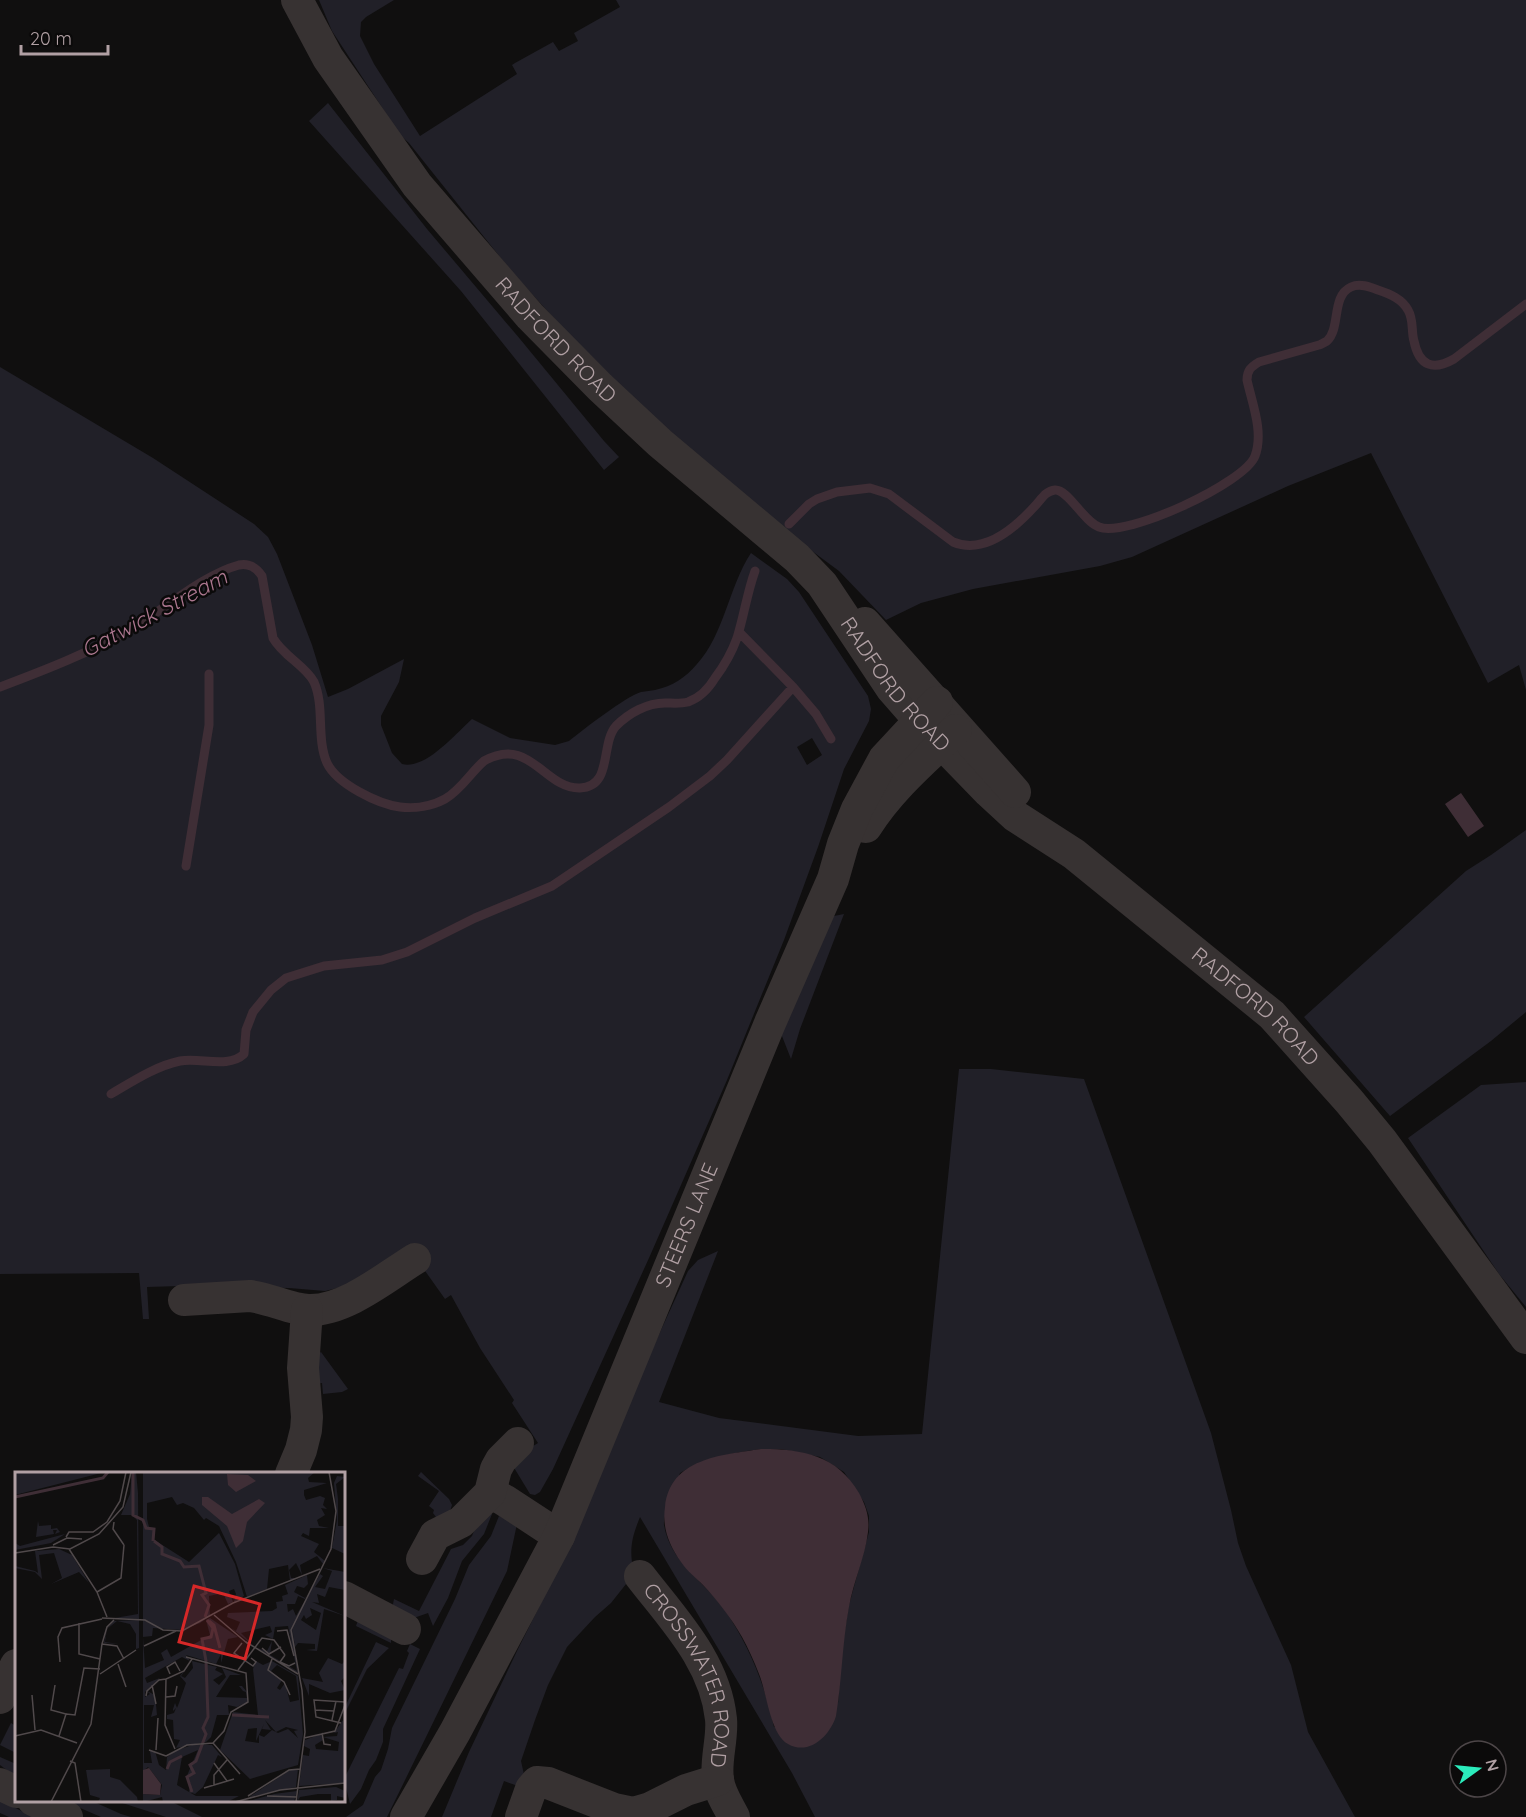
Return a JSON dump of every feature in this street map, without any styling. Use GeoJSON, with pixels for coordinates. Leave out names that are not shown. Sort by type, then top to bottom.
{"type":"FeatureCollection","features":[{"type":"Feature","properties":{"kind":"street","name":"RADFORD ROAD"},"geometry":{"type":"LineString","coordinates":[[297,0],[328,58],[417,185],[530,316],[600,387],[660,443],[797,558],[822,584],[884,677],[928,712],[950,735],[989,792],[1015,816],[1086,864],[1272,1015],[1382,1141],[1526,1338]]}},
{"type":"Feature","properties":{"kind":"street","name":"STEERS LANE"},"geometry":{"type":"LineString","coordinates":[[406,1817],[560,1536],[770,1023],[833,879],[851,823],[884,759],[928,712]]}},
{"type":"Feature","properties":{"kind":"street"},"geometry":{"type":"LineString","coordinates":[[833,879],[882,803],[898,784],[950,735]]}},
{"type":"Feature","properties":{"kind":"street"},"geometry":{"type":"LineString","coordinates":[[184,1300],[250,1296],[307,1310],[337,1305],[351,1299],[415,1259]]}},
{"type":"Feature","properties":{"kind":"street"},"geometry":{"type":"LineString","coordinates":[[291,1472],[301,1450],[308,1417],[303,1368],[307,1310]]}},
{"type":"Feature","properties":{"kind":"street"},"geometry":{"type":"LineString","coordinates":[[422,1559],[435,1535],[461,1522],[490,1494],[496,1469],[501,1460],[518,1443]]}},
{"type":"Feature","properties":{"kind":"street"},"geometry":{"type":"LineString","coordinates":[[490,1494],[504,1500],[560,1536]]}},
{"type":"Feature","properties":{"kind":"street","name":"CROSSWATER ROAD"},"geometry":{"type":"LineString","coordinates":[[640,1576],[693,1644],[713,1685],[720,1709],[722,1728],[718,1780],[734,1817]]}},
{"type":"Feature","properties":{"kind":"street"},"geometry":{"type":"LineString","coordinates":[[345,1598],[405,1629]]}},
{"type":"Feature","properties":{"kind":"street"},"geometry":{"type":"LineString","coordinates":[[0,1698],[15,1667]]}},
{"type":"Feature","properties":{"kind":"street","name":"STEERS LANE"},"geometry":{"type":"LineString","coordinates":[[426,1817],[454,1732]]}},
{"type":"Feature","properties":{"kind":"street","name":"CROSSWATER ROAD"},"geometry":{"type":"LineString","coordinates":[[521,1817],[531,1789],[537,1782],[548,1783],[614,1809],[633,1813],[686,1790],[718,1780]]}},
{"type":"Feature","properties":{"kind":"street"},"geometry":{"type":"LineString","coordinates":[[0,1784],[15,1792]]}},
{"type":"Feature","properties":{"kind":"street"},"geometry":{"type":"LineString","coordinates":[[37,1802],[67,1817]]}},
{"type":"Feature","properties":{"kind":"shaded area"},"geometry":{"type":"Polygon","coordinates":[[[319,0],[394,0],[361,22],[360,36],[374,64],[420,136],[517,74],[512,65],[515,63],[553,42],[559,51],[578,41],[574,33],[620,7],[616,0],[1526,0],[1526,690],[1519,665],[1488,683],[1371,453],[1288,486],[1132,557],[1100,566],[973,589],[921,603],[886,620],[839,571],[758,511],[640,413],[512,272],[409,143],[400,135],[332,31],[319,0]]]}},
{"type":"Feature","properties":{"kind":"shaded area"},"geometry":{"type":"Polygon","coordinates":[[[328,103],[427,229],[619,457],[604,470],[461,291],[309,121],[328,103]]]}},
{"type":"Feature","properties":{"kind":"shaded area"},"geometry":{"type":"Polygon","coordinates":[[[0,367],[153,458],[254,524],[268,537],[277,554],[312,645],[328,697],[404,659],[399,682],[381,716],[381,725],[392,753],[402,764],[411,764],[430,756],[472,719],[510,738],[555,745],[569,741],[634,695],[678,681],[697,664],[714,639],[743,566],[751,553],[787,579],[799,592],[868,696],[871,709],[869,721],[844,769],[784,940],[727,1080],[649,1258],[553,1469],[540,1492],[535,1495],[530,1494],[513,1466],[522,1453],[538,1443],[512,1403],[514,1400],[480,1348],[451,1295],[445,1299],[423,1268],[325,1291],[289,1288],[147,1287],[149,1319],[143,1319],[139,1273],[0,1274],[0,367]],[[812,738],[797,747],[807,765],[822,755],[812,738]]]}},
{"type":"Feature","properties":{"kind":"shaded area"},"geometry":{"type":"Polygon","coordinates":[[[1461,793],[1484,826],[1468,837],[1445,804],[1461,793]]]}},
{"type":"Feature","properties":{"kind":"shaded area"},"geometry":{"type":"Polygon","coordinates":[[[1526,830],[1526,1012],[1390,1116],[1304,1017],[1466,871],[1526,830]]]}},
{"type":"Feature","properties":{"kind":"shaded area"},"geometry":{"type":"Polygon","coordinates":[[[844,914],[800,1029],[791,1059],[780,1031],[829,917],[844,914]]]}},
{"type":"Feature","properties":{"kind":"shaded area"},"geometry":{"type":"Polygon","coordinates":[[[959,1069],[991,1069],[1084,1079],[1211,1433],[1238,1543],[1246,1566],[1291,1665],[1308,1732],[1355,1817],[815,1817],[792,1773],[640,1517],[632,1545],[634,1574],[611,1603],[567,1647],[548,1685],[521,1761],[525,1779],[518,1786],[504,1781],[491,1817],[442,1817],[469,1752],[563,1559],[629,1400],[688,1271],[698,1260],[718,1251],[659,1402],[719,1418],[858,1436],[922,1434],[959,1069]],[[761,1449],[729,1454],[700,1463],[680,1473],[664,1520],[667,1538],[673,1550],[724,1609],[741,1637],[761,1681],[774,1727],[838,1703],[842,1646],[849,1605],[869,1532],[869,1516],[864,1502],[844,1472],[820,1457],[781,1449],[761,1449]]]}},
{"type":"Feature","properties":{"kind":"shaded area"},"geometry":{"type":"Polygon","coordinates":[[[1526,1082],[1526,1307],[1499,1274],[1408,1138],[1481,1085],[1526,1082]]]}},
{"type":"Feature","properties":{"kind":"shaded area"},"geometry":{"type":"Polygon","coordinates":[[[321,1352],[348,1389],[323,1394],[322,1383],[313,1384],[317,1355],[321,1352]]]}},
{"type":"Feature","properties":{"kind":"shaded area"},"geometry":{"type":"Polygon","coordinates":[[[761,1449],[804,1453],[829,1462],[850,1480],[859,1493],[868,1517],[866,1542],[847,1621],[836,1716],[824,1737],[804,1748],[788,1744],[777,1732],[762,1682],[742,1637],[719,1603],[681,1562],[670,1543],[666,1529],[665,1507],[669,1491],[677,1478],[687,1469],[715,1457],[761,1449]]]}},
{"type":"Feature","properties":{"kind":"shaded area"},"geometry":{"type":"Polygon","coordinates":[[[421,1472],[449,1499],[452,1505],[449,1514],[434,1519],[436,1517],[434,1510],[429,1506],[439,1491],[418,1476],[421,1472]]]}},
{"type":"Feature","properties":{"kind":"shaded area"},"geometry":{"type":"Polygon","coordinates":[[[489,1512],[492,1514],[484,1534],[462,1561],[448,1598],[433,1626],[428,1613],[411,1619],[392,1609],[394,1599],[419,1611],[451,1549],[463,1545],[472,1536],[479,1518],[489,1512]]]}},
{"type":"Feature","properties":{"kind":"shaded area"},"geometry":{"type":"Polygon","coordinates":[[[499,1516],[517,1524],[507,1571],[387,1817],[346,1817],[363,1805],[375,1777],[381,1770],[392,1728],[455,1599],[469,1565],[491,1536],[499,1516]]]}},
{"type":"Feature","properties":{"kind":"shaded area"},"geometry":{"type":"Polygon","coordinates":[[[358,1620],[391,1637],[391,1643],[356,1626],[358,1620]]]}},
{"type":"Feature","properties":{"kind":"shaded area"},"geometry":{"type":"Polygon","coordinates":[[[376,1642],[389,1648],[367,1669],[346,1711],[345,1707],[376,1642]]]}},
{"type":"Feature","properties":{"kind":"shaded area"},"geometry":{"type":"Polygon","coordinates":[[[410,1644],[420,1649],[383,1729],[383,1742],[376,1760],[361,1789],[350,1804],[345,1777],[399,1668],[403,1669],[409,1653],[407,1651],[410,1644]]]}},
{"type":"Feature","properties":{"kind":"shaded area"},"geometry":{"type":"Polygon","coordinates":[[[11,1723],[15,1725],[15,1752],[0,1745],[11,1723]]]}},
{"type":"Feature","properties":{"kind":"shaded area"},"geometry":{"type":"Polygon","coordinates":[[[0,1757],[15,1764],[15,1776],[0,1765],[0,1757]]]}},
{"type":"Feature","properties":{"kind":"shaded area"},"geometry":{"type":"Polygon","coordinates":[[[0,1800],[33,1817],[9,1817],[0,1813],[0,1800]]]}},
{"type":"Feature","properties":{"kind":"shaded area"},"geometry":{"type":"Polygon","coordinates":[[[66,1802],[94,1802],[131,1817],[101,1817],[66,1802]]]}},
{"type":"Feature","properties":{"kind":"shaded area"},"geometry":{"type":"Polygon","coordinates":[[[119,1802],[172,1802],[202,1817],[166,1817],[119,1802]]]}},
{"type":"Feature","properties":{"kind":"waterway","name":"Gatwick Stream"},"geometry":{"type":"LineString","coordinates":[[789,524],[817,499],[837,492],[870,488],[889,494],[953,542],[965,545],[976,545],[998,538],[1017,524],[1046,494],[1055,490],[1065,495],[1087,519],[1099,527],[1113,528],[1133,524],[1183,506],[1230,480],[1247,467],[1255,456],[1258,437],[1258,427],[1247,380],[1249,371],[1259,362],[1327,341],[1334,328],[1341,297],[1351,287],[1361,285],[1399,300],[1410,314],[1413,337],[1419,356],[1423,361],[1433,365],[1440,365],[1454,359],[1526,304]]}},
{"type":"Feature","properties":{"kind":"waterway","name":"Gatwick Stream"},"geometry":{"type":"LineString","coordinates":[[0,687],[99,646],[144,621],[211,577],[239,565],[249,565],[262,576],[273,638],[314,682],[327,763],[332,771],[359,792],[391,805],[406,808],[423,806],[451,795],[484,761],[500,755],[513,754],[525,758],[556,781],[580,788],[590,786],[602,773],[611,734],[616,726],[627,717],[658,703],[688,702],[710,685],[725,664],[735,643],[755,571]]}},
{"type":"Feature","properties":{"kind":"waterway"},"geometry":{"type":"LineString","coordinates":[[111,1094],[145,1074],[171,1063],[188,1060],[222,1062],[237,1058],[244,1054],[246,1030],[253,1012],[271,990],[286,978],[324,966],[382,960],[407,952],[475,918],[552,886],[669,807],[727,760],[793,687],[739,632]]}},
{"type":"Feature","properties":{"kind":"waterway"},"geometry":{"type":"LineString","coordinates":[[186,866],[209,725],[209,674]]}},
{"type":"Feature","properties":{"kind":"waterway"},"geometry":{"type":"LineString","coordinates":[[793,687],[816,714],[831,739]]}}]}
